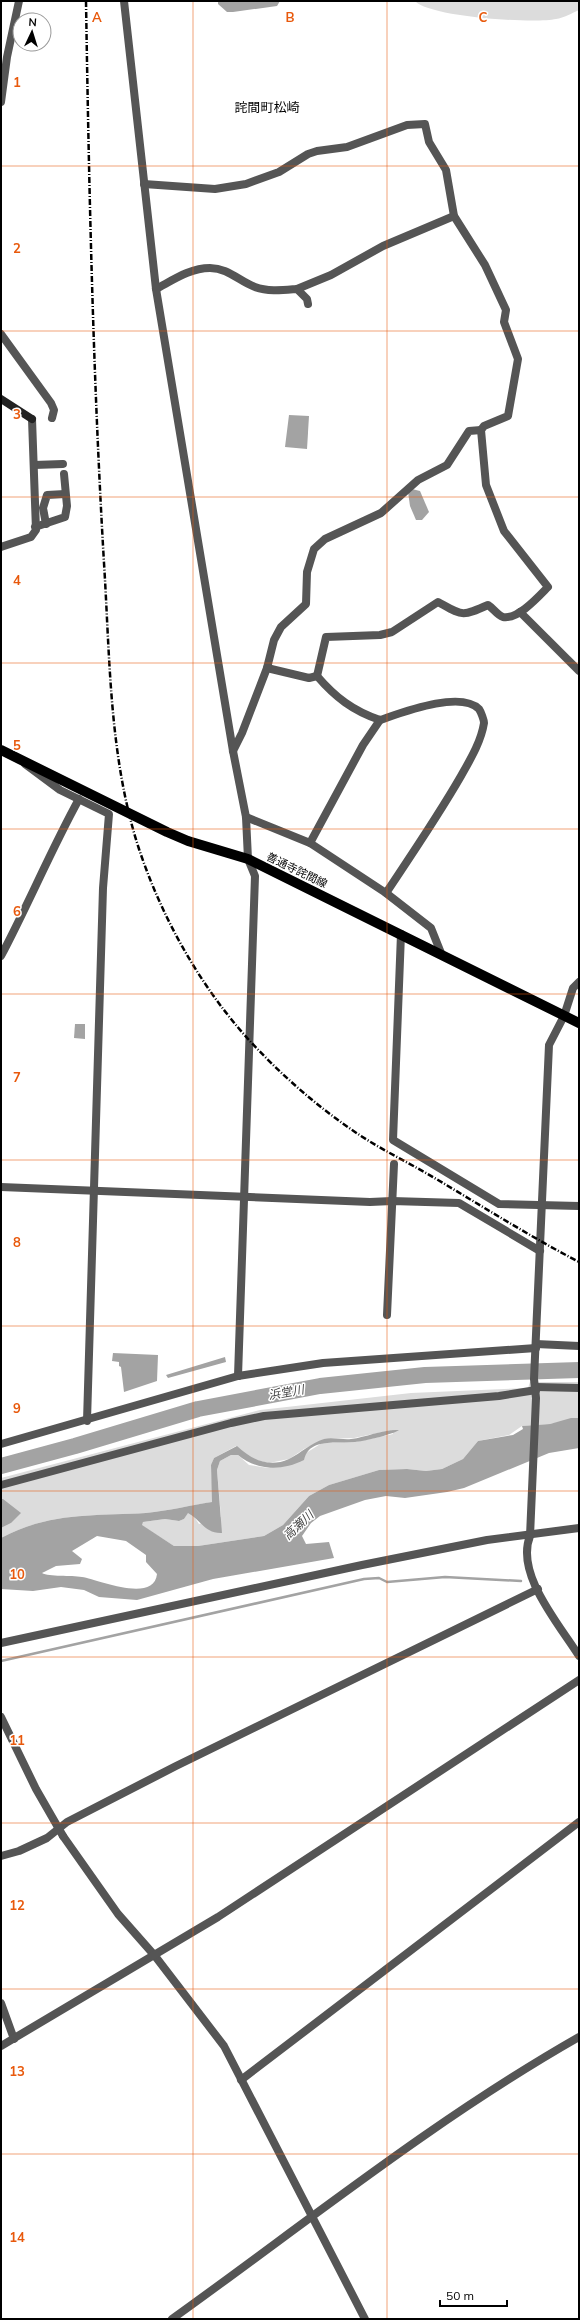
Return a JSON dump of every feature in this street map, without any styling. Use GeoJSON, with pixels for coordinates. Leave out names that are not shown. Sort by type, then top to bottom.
{"type":"FeatureCollection","features":[{"type":"Feature","properties":{"kind":"main road"},"geometry":{"type":"LineString","coordinates":[[1,399],[32,419]]}},
{"type":"Feature","properties":{"kind":"main road","name":"善通寺詫間線"},"geometry":{"type":"LineString","coordinates":[[1,750],[167,832],[188,841],[248,859],[441,953],[564,1016],[579,1022]]}},
{"type":"Feature","properties":{"kind":"street"},"geometry":{"type":"LineString","coordinates":[[1,102],[7,57],[19,1]]}},
{"type":"Feature","properties":{"kind":"street"},"geometry":{"type":"LineString","coordinates":[[124,1],[156,289],[233,751],[246,817],[248,859],[255,876],[242,1196],[238,1376]]}},
{"type":"Feature","properties":{"kind":"street"},"geometry":{"type":"LineString","coordinates":[[144,184],[215,189],[246,184],[279,172],[316,151],[347,147],[407,125],[425,124],[429,142],[446,170],[454,216],[485,265],[506,310],[504,322],[518,359],[508,416],[484,426],[482,430],[486,485],[504,531],[548,588],[520,612],[504,617],[488,605],[466,615],[438,602],[392,632],[380,635],[326,637],[316,676]]}},
{"type":"Feature","properties":{"kind":"street"},"geometry":{"type":"LineString","coordinates":[[156,289],[190,271],[210,268],[223,270],[255,287],[277,291],[298,289],[331,275],[383,246],[454,216]]}},
{"type":"Feature","properties":{"kind":"street"},"geometry":{"type":"LineString","coordinates":[[298,289],[307,299],[308,304]]}},
{"type":"Feature","properties":{"kind":"street"},"geometry":{"type":"LineString","coordinates":[[1,334],[51,403],[54,410],[52,418]]}},
{"type":"Feature","properties":{"kind":"street"},"geometry":{"type":"LineString","coordinates":[[1,547],[31,537],[35,527],[32,419]]}},
{"type":"Feature","properties":{"kind":"street"},"geometry":{"type":"LineString","coordinates":[[233,751],[242,733],[267,668],[274,640],[280,626],[306,604],[307,572],[314,549],[325,539],[381,513],[418,480],[447,465],[469,431],[482,430]]}},
{"type":"Feature","properties":{"kind":"street"},"geometry":{"type":"LineString","coordinates":[[34,465],[63,464]]}},
{"type":"Feature","properties":{"kind":"street"},"geometry":{"type":"LineString","coordinates":[[35,527],[65,517],[67,506],[64,474]]}},
{"type":"Feature","properties":{"kind":"street"},"geometry":{"type":"LineString","coordinates":[[46,524],[43,508],[47,495],[65,494]]}},
{"type":"Feature","properties":{"kind":"street"},"geometry":{"type":"LineString","coordinates":[[520,612],[579,671]]}},
{"type":"Feature","properties":{"kind":"street"},"geometry":{"type":"LineString","coordinates":[[267,668],[309,678],[316,676]]}},
{"type":"Feature","properties":{"kind":"street"},"geometry":{"type":"LineString","coordinates":[[316,676],[335,697],[351,708],[380,720]]}},
{"type":"Feature","properties":{"kind":"street"},"geometry":{"type":"LineString","coordinates":[[310,843],[363,745],[380,720],[433,703],[456,702],[469,704],[478,709],[484,721],[480,738],[446,802],[386,893]]}},
{"type":"Feature","properties":{"kind":"street"},"geometry":{"type":"LineString","coordinates":[[17,757],[40,777],[109,814],[103,888],[87,1421]]}},
{"type":"Feature","properties":{"kind":"street"},"geometry":{"type":"LineString","coordinates":[[1,956],[38,885],[54,845],[79,799]]}},
{"type":"Feature","properties":{"kind":"street"},"geometry":{"type":"LineString","coordinates":[[246,817],[310,843],[386,893],[431,928],[441,953]]}},
{"type":"Feature","properties":{"kind":"street"},"geometry":{"type":"LineString","coordinates":[[401,934],[393,1140],[499,1204],[579,1206]]}},
{"type":"Feature","properties":{"kind":"street"},"geometry":{"type":"LineString","coordinates":[[579,982],[573,988],[564,1016],[549,1046],[536,1346],[530,1533],[526,1547],[527,1561],[538,1589],[579,1656]]}},
{"type":"Feature","properties":{"kind":"street"},"geometry":{"type":"LineString","coordinates":[[387,1315],[394,1164]]}},
{"type":"Feature","properties":{"kind":"street"},"geometry":{"type":"LineString","coordinates":[[1,1187],[94,1189],[370,1202],[392,1201],[459,1203],[540,1251]]}},
{"type":"Feature","properties":{"kind":"street"},"geometry":{"type":"LineString","coordinates":[[1,1444],[87,1421],[238,1376],[324,1363],[536,1346],[579,1346]]}},
{"type":"Feature","properties":{"kind":"street"},"geometry":{"type":"LineString","coordinates":[[1,1485],[201,1431],[264,1416],[499,1396],[535,1388],[579,1388]]}},
{"type":"Feature","properties":{"kind":"street"},"geometry":{"type":"LineString","coordinates":[[1,1643],[354,1566],[487,1540],[530,1533],[579,1528]]}},
{"type":"Feature","properties":{"kind":"street"},"geometry":{"type":"LineString","coordinates":[[1,1856],[19,1851],[61,1832],[67,1822],[176,1766],[538,1589]]}},
{"type":"Feature","properties":{"kind":"street"},"geometry":{"type":"LineString","coordinates":[[1,2046],[80,2001],[139,1962],[155,1956],[320,1851],[579,1680]]}},
{"type":"Feature","properties":{"kind":"street"},"geometry":{"type":"LineString","coordinates":[[1,1717],[36,1789],[61,1832],[118,1914],[155,1956],[224,2046],[365,2319]]}},
{"type":"Feature","properties":{"kind":"street"},"geometry":{"type":"LineString","coordinates":[[241,2080],[579,1822]]}},
{"type":"Feature","properties":{"kind":"street"},"geometry":{"type":"LineString","coordinates":[[1,2003],[14,2039]]}},
{"type":"Feature","properties":{"kind":"street"},"geometry":{"type":"LineString","coordinates":[[172,2319],[312,2215],[517,2072],[579,2037]]}},
{"type":"Feature","properties":{"kind":"shaded area"},"geometry":{"type":"Polygon","coordinates":[[[415,1],[579,1],[579,10],[565,17],[556,19],[527,21],[505,20],[460,15],[440,11],[424,7],[415,1]]]}},
{"type":"Feature","properties":{"kind":"shaded area"},"geometry":{"type":"Polygon","coordinates":[[[530,1382],[579,1382],[579,1418],[550,1424],[522,1426],[509,1435],[478,1441],[463,1459],[442,1469],[426,1471],[407,1469],[379,1470],[329,1485],[309,1496],[283,1525],[264,1536],[198,1546],[174,1546],[141,1525],[143,1522],[165,1519],[179,1521],[184,1519],[188,1512],[193,1515],[199,1524],[221,1517],[217,1470],[220,1461],[231,1455],[238,1455],[249,1465],[268,1468],[306,1453],[322,1443],[356,1442],[393,1434],[392,1430],[354,1438],[325,1439],[304,1449],[289,1459],[269,1463],[251,1459],[236,1446],[214,1458],[211,1466],[213,1502],[146,1513],[90,1515],[54,1519],[19,1530],[1,1538],[1,1528],[11,1523],[3,1499],[1,1499],[1,1478],[260,1410],[411,1393],[528,1388],[530,1382]]]}},
{"type":"Feature","properties":{"kind":"water"},"geometry":{"type":"Polygon","coordinates":[[[218,1],[280,1],[277,6],[227,12],[218,4],[218,1]]]}},
{"type":"Feature","properties":{"kind":"water"},"geometry":{"type":"Polygon","coordinates":[[[289,415],[309,416],[307,449],[285,447],[289,415]]]}},
{"type":"Feature","properties":{"kind":"water"},"geometry":{"type":"Polygon","coordinates":[[[412,489],[420,491],[429,512],[422,520],[416,520],[410,506],[408,492],[412,489]]]}},
{"type":"Feature","properties":{"kind":"water"},"geometry":{"type":"Polygon","coordinates":[[[75,1024],[85,1024],[85,1039],[74,1038],[75,1024]]]}},
{"type":"Feature","properties":{"kind":"water"},"geometry":{"type":"Polygon","coordinates":[[[113,1353],[158,1355],[157,1381],[124,1392],[121,1367],[119,1366],[119,1362],[112,1361],[113,1353]]]}},
{"type":"Feature","properties":{"kind":"water"},"geometry":{"type":"Polygon","coordinates":[[[225,1357],[226,1362],[168,1378],[166,1375],[225,1357]]]}},
{"type":"Feature","properties":{"kind":"water","name":"高瀬川"},"geometry":{"type":"Polygon","coordinates":[[[571,1418],[579,1418],[579,1448],[549,1453],[464,1488],[405,1498],[386,1496],[365,1500],[320,1516],[311,1523],[302,1536],[306,1544],[329,1542],[334,1558],[213,1579],[137,1600],[99,1597],[84,1590],[61,1587],[33,1591],[1,1589],[1,1538],[19,1530],[54,1519],[90,1515],[146,1513],[212,1502],[211,1465],[214,1458],[237,1446],[255,1459],[268,1463],[275,1463],[289,1459],[324,1439],[351,1439],[387,1431],[399,1430],[384,1436],[355,1442],[325,1443],[318,1445],[307,1453],[304,1460],[287,1466],[270,1468],[261,1467],[238,1455],[231,1455],[220,1461],[217,1470],[222,1533],[216,1533],[207,1529],[188,1513],[184,1519],[179,1521],[165,1519],[143,1522],[142,1525],[174,1546],[198,1546],[264,1536],[283,1525],[309,1496],[329,1485],[379,1470],[407,1469],[426,1471],[442,1469],[463,1459],[478,1441],[513,1435],[523,1429],[522,1426],[550,1424],[571,1418]],[[97,1536],[72,1551],[82,1559],[80,1564],[56,1566],[42,1573],[82,1577],[124,1588],[136,1589],[146,1587],[153,1583],[157,1574],[146,1562],[146,1555],[126,1541],[97,1536]]]}},
{"type":"Feature","properties":{"kind":"water"},"geometry":{"type":"Polygon","coordinates":[[[1,1499],[21,1513],[11,1523],[1,1528],[1,1499]]]}},
{"type":"Feature","properties":{"kind":"waterway","name":"浜堂川"},"geometry":{"type":"LineString","coordinates":[[1,1466],[75,1446],[198,1409],[320,1386],[425,1375],[579,1370]]}},
{"type":"Feature","properties":{"kind":"waterway"},"geometry":{"type":"LineString","coordinates":[[1,1661],[364,1579],[379,1578],[387,1582],[445,1577],[521,1581]]}},
{"type":"Feature","properties":{"kind":"railway"},"geometry":{"type":"LineString","coordinates":[[86,1],[94,353],[112,707],[116,743],[129,814],[148,875],[171,926],[184,950],[214,997],[249,1040],[288,1079],[331,1115],[380,1148],[429,1174],[579,1262]]}},
{"type":"Feature","properties":{"kind":"district","name":"詫間町松崎"},"geometry":{"type":"Point","coordinates":[267,107]}}]}
